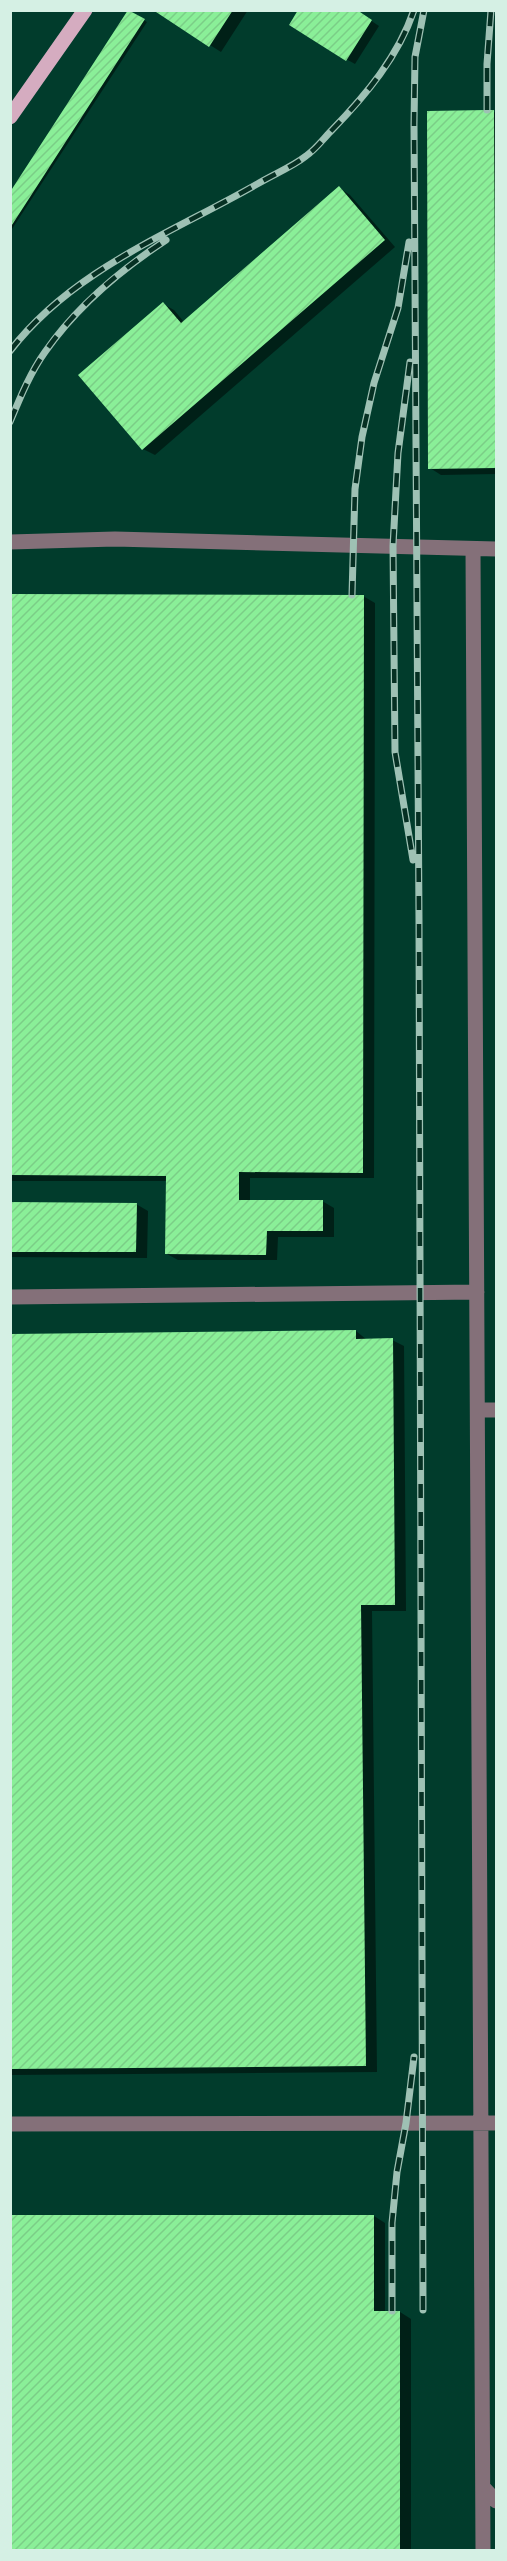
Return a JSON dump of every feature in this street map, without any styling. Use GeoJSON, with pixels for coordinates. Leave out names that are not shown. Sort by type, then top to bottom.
{"type":"FeatureCollection","features":[{"type":"Feature","properties":{"kind":"main road"},"geometry":{"type":"LineString","coordinates":[[10,117],[85,10]]}},
{"type":"Feature","properties":{"kind":"lane"},"geometry":{"type":"LineString","coordinates":[[10,542],[127,540],[496,549]]}},
{"type":"Feature","properties":{"kind":"lane"},"geometry":{"type":"LineString","coordinates":[[473,549],[478,1410],[489,2123],[483,2550]]}},
{"type":"Feature","properties":{"kind":"lane"},"geometry":{"type":"LineString","coordinates":[[10,1297],[477,1292]]}},
{"type":"Feature","properties":{"kind":"lane"},"geometry":{"type":"LineString","coordinates":[[478,1410],[496,1410]]}},
{"type":"Feature","properties":{"kind":"lane"},"geometry":{"type":"LineString","coordinates":[[10,2124],[489,2123]]}},
{"type":"Feature","properties":{"kind":"lane"},"geometry":{"type":"LineString","coordinates":[[483,2487],[496,2501]]}},
{"type":"Feature","properties":{"kind":"building"},"geometry":{"type":"Polygon","coordinates":[[[128,10],[145,19],[10,228],[10,192],[128,10]]]}},
{"type":"Feature","properties":{"kind":"building"},"geometry":{"type":"Polygon","coordinates":[[[153,10],[233,10],[209,47],[153,10]]]}},
{"type":"Feature","properties":{"kind":"building"},"geometry":{"type":"Polygon","coordinates":[[[298,10],[357,10],[372,20],[346,61],[289,25],[298,10]]]}},
{"type":"Feature","properties":{"kind":"building"},"geometry":{"type":"Polygon","coordinates":[[[494,110],[496,468],[428,469],[427,111],[494,110]]]}},
{"type":"Feature","properties":{"kind":"building"},"geometry":{"type":"Polygon","coordinates":[[[339,186],[385,240],[142,450],[78,375],[163,302],[181,323],[339,186]]]}},
{"type":"Feature","properties":{"kind":"building"},"geometry":{"type":"Polygon","coordinates":[[[10,594],[364,595],[363,1173],[239,1172],[239,1200],[323,1200],[323,1231],[267,1231],[266,1255],[165,1254],[166,1176],[10,1175],[10,594]]]}},
{"type":"Feature","properties":{"kind":"building"},"geometry":{"type":"Polygon","coordinates":[[[10,1202],[137,1203],[136,1252],[10,1252],[10,1202]]]}},
{"type":"Feature","properties":{"kind":"building"},"geometry":{"type":"Polygon","coordinates":[[[356,1330],[356,1339],[393,1338],[395,1605],[361,1605],[366,2066],[10,2069],[10,1334],[356,1330]]]}},
{"type":"Feature","properties":{"kind":"building"},"geometry":{"type":"Polygon","coordinates":[[[10,2215],[374,2215],[374,2311],[400,2311],[400,2550],[10,2550],[10,2215]]]}},
{"type":"Feature","properties":{"kind":"railway"},"geometry":{"type":"LineString","coordinates":[[10,351],[35,322],[63,297],[94,275],[125,255],[289,167],[310,153],[357,103],[380,74],[399,44],[414,10]]}},
{"type":"Feature","properties":{"kind":"railway"},"geometry":{"type":"LineString","coordinates":[[423,2310],[414,124],[415,57],[424,10]]}},
{"type":"Feature","properties":{"kind":"railway"},"geometry":{"type":"LineString","coordinates":[[487,110],[487,64],[491,10]]}},
{"type":"Feature","properties":{"kind":"railway"},"geometry":{"type":"LineString","coordinates":[[10,422],[35,368],[57,335],[100,290],[166,240]]}},
{"type":"Feature","properties":{"kind":"railway"},"geometry":{"type":"LineString","coordinates":[[352,595],[355,489],[362,437],[374,383],[398,308],[409,242]]}},
{"type":"Feature","properties":{"kind":"railway"},"geometry":{"type":"LineString","coordinates":[[410,362],[398,453],[393,546],[395,752],[413,860]]}},
{"type":"Feature","properties":{"kind":"railway"},"geometry":{"type":"LineString","coordinates":[[392,2311],[392,2223],[414,2057]]}}]}
